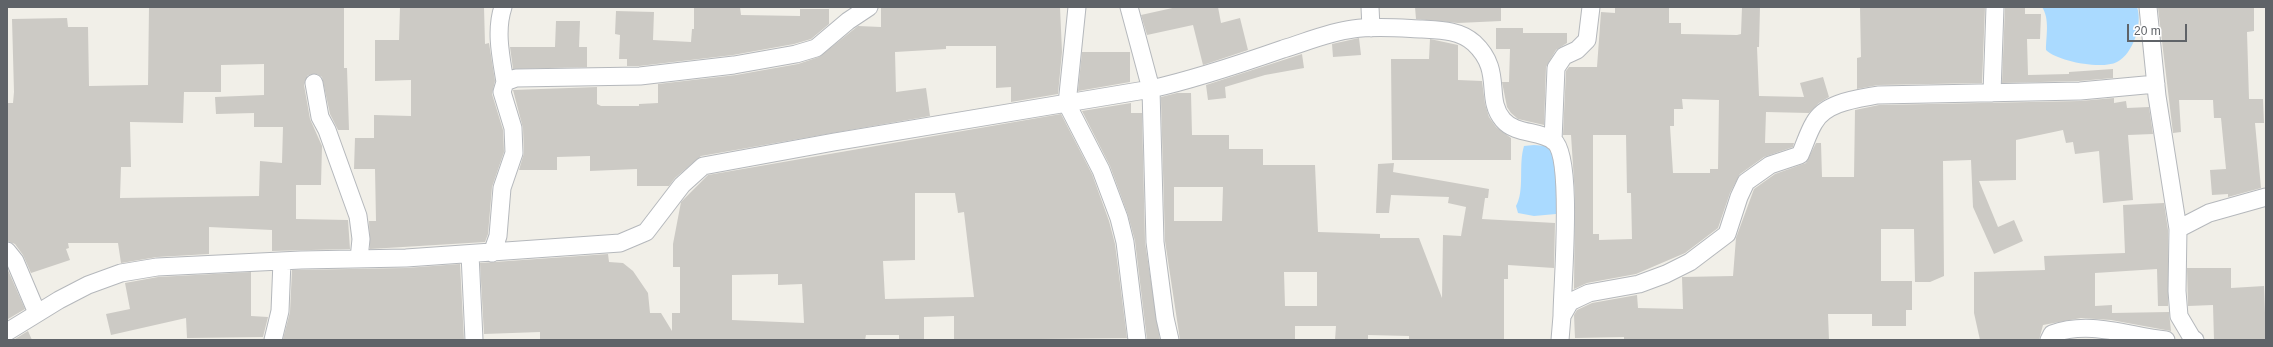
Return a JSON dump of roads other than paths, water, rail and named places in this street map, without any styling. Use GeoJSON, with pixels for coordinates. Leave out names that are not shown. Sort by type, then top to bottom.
{"type":"FeatureCollection","features":[{"type":"Feature","properties":{"kind":"street"},"geometry":{"type":"LineString","coordinates":[[492,253],[498,236],[502,188],[514,153],[513,128],[502,92],[505,82],[499,18],[503,7]]}},
{"type":"Feature","properties":{"kind":"street"},"geometry":{"type":"LineString","coordinates":[[505,82],[516,78],[640,76],[679,72],[796,54],[816,48],[848,21],[869,7]]}},
{"type":"Feature","properties":{"kind":"street"},"geometry":{"type":"LineString","coordinates":[[1077,7],[1067,104],[1101,170],[1119,218],[1125,242],[1137,340]]}},
{"type":"Feature","properties":{"kind":"street"},"geometry":{"type":"LineString","coordinates":[[1129,7],[1151,89],[1155,242],[1165,318],[1170,340]]}},
{"type":"Feature","properties":{"kind":"street"},"geometry":{"type":"LineString","coordinates":[[1370,7],[1372,28]]}},
{"type":"Feature","properties":{"kind":"street"},"geometry":{"type":"LineString","coordinates":[[1553,141],[1556,68],[1564,56],[1577,50],[1587,40],[1590,7]]}},
{"type":"Feature","properties":{"kind":"street"},"geometry":{"type":"LineString","coordinates":[[1992,93],[1995,7]]}},
{"type":"Feature","properties":{"kind":"street"},"geometry":{"type":"LineString","coordinates":[[2148,7],[2156,84],[2178,229],[2179,316],[2189,339]]}},
{"type":"Feature","properties":{"kind":"street"},"geometry":{"type":"LineString","coordinates":[[7,332],[37,313],[88,285],[122,273],[157,267],[492,253],[620,243],[646,232],[682,185],[703,166],[834,142],[1151,89],[1177,83],[1326,35],[1353,29],[1372,28],[1436,30],[1459,33],[1473,41],[1486,55],[1492,70],[1496,106],[1503,120],[1517,130],[1553,141],[1560,149],[1564,164],[1565,220],[1560,340]]}},
{"type":"Feature","properties":{"kind":"street"},"geometry":{"type":"LineString","coordinates":[[314,83],[320,117],[327,130],[358,216],[361,239],[359,259]]}},
{"type":"Feature","properties":{"kind":"street"},"geometry":{"type":"LineString","coordinates":[[1562,316],[1570,302],[1588,293],[1639,284],[1666,274],[1690,262],[1713,245],[1727,234],[1739,197],[1746,182],[1770,165],[1800,155],[1814,122],[1827,110],[1846,101],[1878,95],[2080,91],[2156,84]]}},
{"type":"Feature","properties":{"kind":"street"},"geometry":{"type":"LineString","coordinates":[[2178,229],[2209,213],[2266,197]]}},
{"type":"Feature","properties":{"kind":"street"},"geometry":{"type":"LineString","coordinates":[[7,251],[15,261],[37,313]]}},
{"type":"Feature","properties":{"kind":"street"},"geometry":{"type":"LineString","coordinates":[[470,254],[474,340]]}},
{"type":"Feature","properties":{"kind":"street"},"geometry":{"type":"LineString","coordinates":[[273,340],[280,312],[282,261]]}},
{"type":"Feature","properties":{"kind":"street"},"geometry":{"type":"LineString","coordinates":[[2049,340],[2052,334],[2064,330],[2089,328],[2166,340]]}},
{"type":"Feature","properties":{"kind":"water"},"geometry":{"type":"Polygon","coordinates":[[[2042,7],[2137,7],[2139,14],[2138,30],[2132,46],[2123,58],[2117,62],[2101,65],[2090,65],[2069,61],[2059,58],[2046,50],[2047,22],[2042,7]]]}},
{"type":"Feature","properties":{"kind":"water"},"geometry":{"type":"Polygon","coordinates":[[[1524,146],[1546,146],[1553,151],[1559,209],[1556,214],[1534,216],[1518,213],[1516,206],[1519,200],[1521,185],[1522,153],[1524,146]]]}}]}
